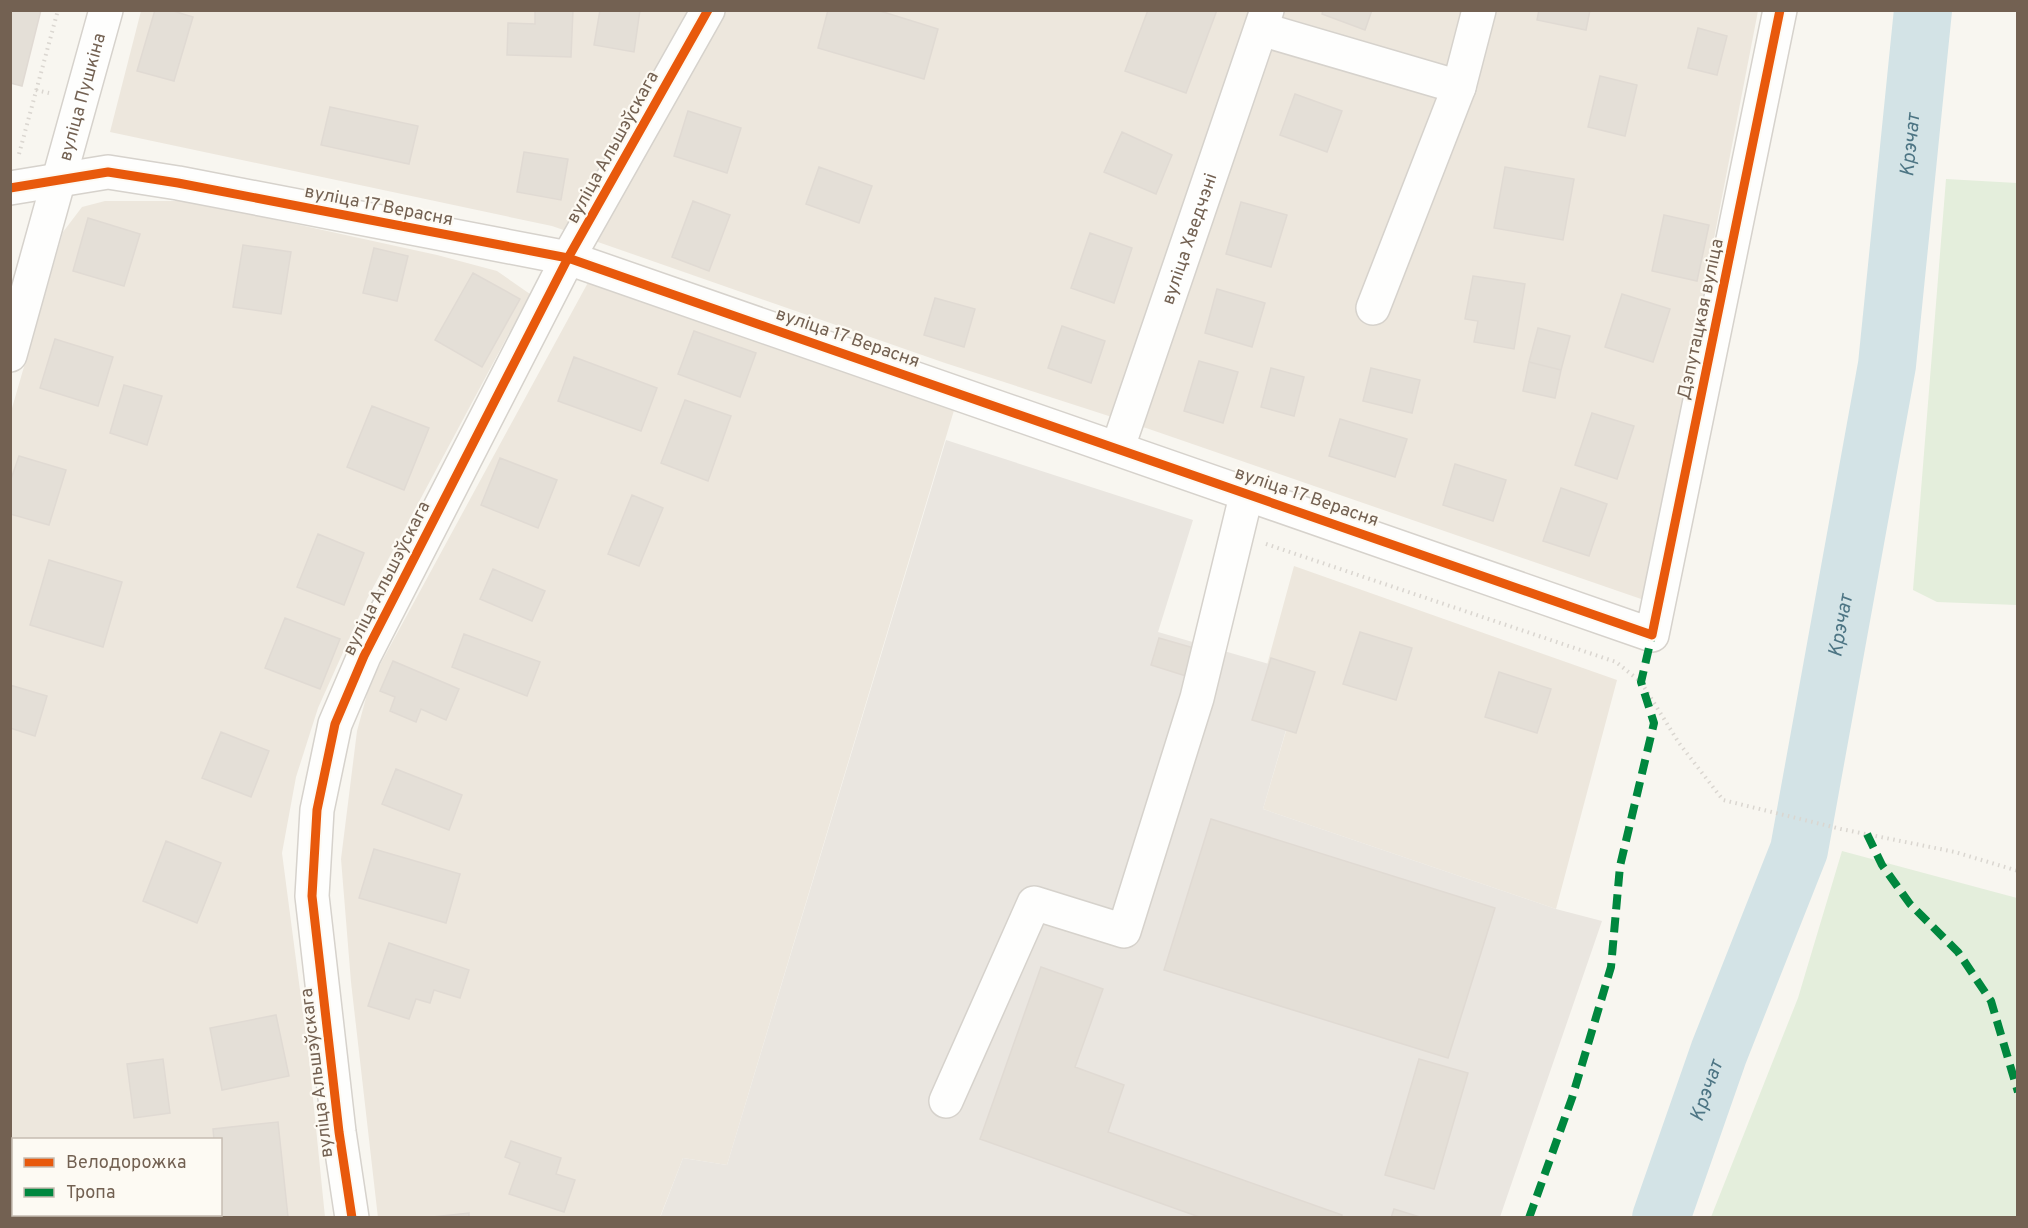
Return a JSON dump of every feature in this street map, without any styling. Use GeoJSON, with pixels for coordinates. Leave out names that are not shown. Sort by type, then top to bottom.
{"type":"FeatureCollection","features":[{"type":"Feature","properties":{"kind":"street","name":"вуліца Пушкіна"},"geometry":{"type":"LineString","coordinates":[[10,355],[106,10]]}},
{"type":"Feature","properties":{"kind":"street","name":"вуліца Альшэўскага"},"geometry":{"type":"LineString","coordinates":[[352,1218],[339,1132],[312,896],[316,810],[335,724],[364,656],[568,258],[708,10]]}},
{"type":"Feature","properties":{"kind":"street"},"geometry":{"type":"LineString","coordinates":[[1373,308],[1459,87],[1479,10]]}},
{"type":"Feature","properties":{"kind":"street","name":"Дэпутацкая вуліца"},"geometry":{"type":"LineString","coordinates":[[1652,635],[1780,10]]}},
{"type":"Feature","properties":{"kind":"street","name":"вуліца Хведчэні"},"geometry":{"type":"LineString","coordinates":[[1118,447],[1264,20],[1459,87]]}},
{"type":"Feature","properties":{"kind":"street","name":"вуліца 17 Верасня"},"geometry":{"type":"LineString","coordinates":[[13,176],[60,182],[108,172],[568,258],[1118,447],[1652,635]]}},
{"type":"Feature","properties":{"kind":"street"},"geometry":{"type":"LineString","coordinates":[[946,1101],[1034,903],[1124,931],[1197,699],[1247,492]]}},
{"type":"Feature","properties":{"kind":"path"},"geometry":{"type":"LineString","coordinates":[[13,176],[58,10]]}},
{"type":"Feature","properties":{"kind":"path"},"geometry":{"type":"LineString","coordinates":[[1237,534],[1616,662],[1641,682],[1679,743],[1723,800],[1841,829],[1955,852],[2018,871]]}},
{"type":"Feature","properties":{"kind":"shaded area"},"geometry":{"type":"Polygon","coordinates":[[[141,11],[1758,11],[1644,600],[1149,429],[945,363],[552,226],[110,132],[141,11]]]}},
{"type":"Feature","properties":{"kind":"shaded area"},"geometry":{"type":"Polygon","coordinates":[[[105,201],[190,201],[437,255],[497,271],[530,294],[367,599],[318,708],[296,777],[282,853],[309,1059],[325,1217],[11,1217],[10,415],[63,232],[82,207],[105,201]]]}},
{"type":"Feature","properties":{"kind":"shaded area"},"geometry":{"type":"Polygon","coordinates":[[[591,277],[955,407],[727,1165],[683,1158],[660,1217],[378,1218],[351,982],[341,859],[357,731],[370,683],[591,277]]]}},
{"type":"Feature","properties":{"kind":"shaded area"},"geometry":{"type":"Polygon","coordinates":[[[946,440],[1193,520],[1158,632],[1269,664],[1252,720],[1286,730],[1263,809],[1556,909],[1602,921],[1500,1217],[660,1218],[683,1158],[727,1165],[946,440]]]}},
{"type":"Feature","properties":{"kind":"shaded area"},"geometry":{"type":"Polygon","coordinates":[[[1294,566],[1617,680],[1556,909],[1263,809],[1286,731],[1252,720],[1294,566]]]}},
{"type":"Feature","properties":{"kind":"green space"},"geometry":{"type":"Polygon","coordinates":[[[1946,179],[2017,183],[2017,605],[1937,602],[1913,590],[1946,179]]]}},
{"type":"Feature","properties":{"kind":"green space"},"geometry":{"type":"Polygon","coordinates":[[[1842,851],[2017,898],[2017,1217],[1711,1217],[1798,998],[1842,851]]]}},
{"type":"Feature","properties":{"kind":"building"},"geometry":{"type":"Polygon","coordinates":[[[10,10],[41,10],[22,86],[10,83],[10,10]]]}},
{"type":"Feature","properties":{"kind":"building"},"geometry":{"type":"Polygon","coordinates":[[[155,10],[170,10],[193,17],[174,81],[137,71],[155,10]]]}},
{"type":"Feature","properties":{"kind":"building"},"geometry":{"type":"Polygon","coordinates":[[[535,10],[573,10],[571,57],[507,55],[508,23],[535,24],[535,10]]]}},
{"type":"Feature","properties":{"kind":"building"},"geometry":{"type":"Polygon","coordinates":[[[600,10],[640,10],[634,52],[594,45],[600,10]]]}},
{"type":"Feature","properties":{"kind":"building"},"geometry":{"type":"Polygon","coordinates":[[[828,10],[877,10],[938,29],[924,79],[818,48],[828,10]]]}},
{"type":"Feature","properties":{"kind":"building"},"geometry":{"type":"Polygon","coordinates":[[[1148,10],[1217,10],[1186,93],[1125,71],[1148,10]]]}},
{"type":"Feature","properties":{"kind":"building"},"geometry":{"type":"Polygon","coordinates":[[[1323,10],[1372,10],[1365,30],[1322,14],[1323,10]]]}},
{"type":"Feature","properties":{"kind":"building"},"geometry":{"type":"Polygon","coordinates":[[[1539,10],[1590,10],[1586,30],[1537,20],[1539,10]]]}},
{"type":"Feature","properties":{"kind":"building"},"geometry":{"type":"Polygon","coordinates":[[[1698,28],[1727,36],[1717,75],[1688,68],[1698,28]]]}},
{"type":"Feature","properties":{"kind":"building"},"geometry":{"type":"Polygon","coordinates":[[[1600,76],[1637,85],[1625,136],[1588,127],[1600,76]]]}},
{"type":"Feature","properties":{"kind":"building"},"geometry":{"type":"Polygon","coordinates":[[[1295,94],[1342,111],[1327,152],[1280,135],[1295,94]]]}},
{"type":"Feature","properties":{"kind":"building"},"geometry":{"type":"Polygon","coordinates":[[[330,107],[418,126],[409,164],[321,145],[330,107]]]}},
{"type":"Feature","properties":{"kind":"building"},"geometry":{"type":"Polygon","coordinates":[[[688,111],[741,128],[727,173],[674,156],[688,111]]]}},
{"type":"Feature","properties":{"kind":"building"},"geometry":{"type":"Polygon","coordinates":[[[1122,132],[1172,155],[1156,194],[1104,172],[1122,132]]]}},
{"type":"Feature","properties":{"kind":"building"},"geometry":{"type":"Polygon","coordinates":[[[524,152],[568,159],[561,200],[517,192],[524,152]]]}},
{"type":"Feature","properties":{"kind":"building"},"geometry":{"type":"Polygon","coordinates":[[[819,167],[872,186],[859,223],[806,204],[819,167]]]}},
{"type":"Feature","properties":{"kind":"building"},"geometry":{"type":"Polygon","coordinates":[[[1505,167],[1574,179],[1563,240],[1494,228],[1505,167]]]}},
{"type":"Feature","properties":{"kind":"building"},"geometry":{"type":"Polygon","coordinates":[[[693,201],[730,215],[709,271],[672,257],[693,201]]]}},
{"type":"Feature","properties":{"kind":"building"},"geometry":{"type":"Polygon","coordinates":[[[1241,202],[1287,215],[1271,267],[1226,254],[1241,202]]]}},
{"type":"Feature","properties":{"kind":"building"},"geometry":{"type":"Polygon","coordinates":[[[1664,215],[1709,225],[1697,281],[1652,271],[1664,215]]]}},
{"type":"Feature","properties":{"kind":"building"},"geometry":{"type":"Polygon","coordinates":[[[88,218],[140,234],[124,286],[73,271],[88,218]]]}},
{"type":"Feature","properties":{"kind":"building"},"geometry":{"type":"Polygon","coordinates":[[[1090,233],[1132,248],[1114,303],[1071,288],[1090,233]]]}},
{"type":"Feature","properties":{"kind":"building"},"geometry":{"type":"Polygon","coordinates":[[[243,245],[291,252],[281,314],[233,307],[243,245]]]}},
{"type":"Feature","properties":{"kind":"building"},"geometry":{"type":"Polygon","coordinates":[[[374,248],[408,256],[397,301],[363,293],[374,248]]]}},
{"type":"Feature","properties":{"kind":"building"},"geometry":{"type":"Polygon","coordinates":[[[473,273],[520,299],[482,367],[435,340],[473,273]]]}},
{"type":"Feature","properties":{"kind":"building"},"geometry":{"type":"Polygon","coordinates":[[[1473,276],[1525,284],[1514,349],[1474,342],[1478,321],[1465,319],[1473,276]]]}},
{"type":"Feature","properties":{"kind":"building"},"geometry":{"type":"Polygon","coordinates":[[[1217,289],[1265,303],[1252,347],[1205,333],[1217,289]]]}},
{"type":"Feature","properties":{"kind":"building"},"geometry":{"type":"Polygon","coordinates":[[[1622,294],[1670,309],[1653,362],[1605,347],[1622,294]]]}},
{"type":"Feature","properties":{"kind":"building"},"geometry":{"type":"Polygon","coordinates":[[[935,298],[975,309],[964,347],[924,335],[935,298]]]}},
{"type":"Feature","properties":{"kind":"building"},"geometry":{"type":"Polygon","coordinates":[[[1062,326],[1105,341],[1091,383],[1048,368],[1062,326]]]}},
{"type":"Feature","properties":{"kind":"building"},"geometry":{"type":"Polygon","coordinates":[[[1538,328],[1570,336],[1561,370],[1529,362],[1538,328]]]}},
{"type":"Feature","properties":{"kind":"building"},"geometry":{"type":"Polygon","coordinates":[[[694,331],[756,353],[740,397],[678,374],[694,331]]]}},
{"type":"Feature","properties":{"kind":"building"},"geometry":{"type":"Polygon","coordinates":[[[55,339],[113,357],[98,406],[40,388],[55,339]]]}},
{"type":"Feature","properties":{"kind":"building"},"geometry":{"type":"Polygon","coordinates":[[[574,357],[657,388],[641,431],[558,401],[574,357]]]}},
{"type":"Feature","properties":{"kind":"building"},"geometry":{"type":"Polygon","coordinates":[[[1199,361],[1238,372],[1223,423],[1184,411],[1199,361]]]}},
{"type":"Feature","properties":{"kind":"building"},"geometry":{"type":"Polygon","coordinates":[[[1529,362],[1561,370],[1555,398],[1523,391],[1529,362]]]}},
{"type":"Feature","properties":{"kind":"building"},"geometry":{"type":"Polygon","coordinates":[[[1271,368],[1304,377],[1294,416],[1261,407],[1271,368]]]}},
{"type":"Feature","properties":{"kind":"building"},"geometry":{"type":"Polygon","coordinates":[[[1371,368],[1420,380],[1412,413],[1363,401],[1371,368]]]}},
{"type":"Feature","properties":{"kind":"building"},"geometry":{"type":"Polygon","coordinates":[[[124,385],[162,396],[147,445],[110,433],[124,385]]]}},
{"type":"Feature","properties":{"kind":"building"},"geometry":{"type":"Polygon","coordinates":[[[685,400],[731,416],[708,481],[661,463],[685,400]]]}},
{"type":"Feature","properties":{"kind":"building"},"geometry":{"type":"Polygon","coordinates":[[[372,406],[429,428],[404,490],[347,467],[372,406]]]}},
{"type":"Feature","properties":{"kind":"building"},"geometry":{"type":"Polygon","coordinates":[[[1592,413],[1634,426],[1617,479],[1575,465],[1592,413]]]}},
{"type":"Feature","properties":{"kind":"building"},"geometry":{"type":"Polygon","coordinates":[[[1340,419],[1407,439],[1395,477],[1329,456],[1340,419]]]}},
{"type":"Feature","properties":{"kind":"building"},"geometry":{"type":"Polygon","coordinates":[[[19,456],[66,470],[49,525],[10,514],[10,482],[19,456]]]}},
{"type":"Feature","properties":{"kind":"building"},"geometry":{"type":"Polygon","coordinates":[[[500,458],[557,480],[538,528],[481,505],[500,458]]]}},
{"type":"Feature","properties":{"kind":"building"},"geometry":{"type":"Polygon","coordinates":[[[1455,464],[1506,480],[1493,521],[1443,505],[1455,464]]]}},
{"type":"Feature","properties":{"kind":"building"},"geometry":{"type":"Polygon","coordinates":[[[1561,488],[1607,504],[1589,556],[1543,541],[1561,488]]]}},
{"type":"Feature","properties":{"kind":"building"},"geometry":{"type":"Polygon","coordinates":[[[632,495],[663,508],[639,566],[608,554],[632,495]]]}},
{"type":"Feature","properties":{"kind":"building"},"geometry":{"type":"Polygon","coordinates":[[[318,534],[364,553],[344,605],[297,587],[318,534]]]}},
{"type":"Feature","properties":{"kind":"building"},"geometry":{"type":"Polygon","coordinates":[[[49,560],[122,582],[103,647],[30,625],[49,560]]]}},
{"type":"Feature","properties":{"kind":"building"},"geometry":{"type":"Polygon","coordinates":[[[493,569],[545,591],[532,621],[480,599],[493,569]]]}},
{"type":"Feature","properties":{"kind":"building"},"geometry":{"type":"Polygon","coordinates":[[[285,618],[340,639],[320,689],[265,668],[285,618]]]}},
{"type":"Feature","properties":{"kind":"building"},"geometry":{"type":"Polygon","coordinates":[[[1360,632],[1412,648],[1396,700],[1343,684],[1360,632]]]}},
{"type":"Feature","properties":{"kind":"building"},"geometry":{"type":"Polygon","coordinates":[[[464,634],[540,662],[527,696],[452,667],[464,634]]]}},
{"type":"Feature","properties":{"kind":"building"},"geometry":{"type":"Polygon","coordinates":[[[1159,638],[1194,648],[1186,676],[1151,665],[1159,638]]]}},
{"type":"Feature","properties":{"kind":"building"},"geometry":{"type":"Polygon","coordinates":[[[1271,658],[1315,672],[1296,733],[1252,720],[1271,658]]]}},
{"type":"Feature","properties":{"kind":"building"},"geometry":{"type":"Polygon","coordinates":[[[393,661],[459,689],[446,720],[421,709],[416,722],[390,711],[395,697],[380,691],[393,661]]]}},
{"type":"Feature","properties":{"kind":"building"},"geometry":{"type":"Polygon","coordinates":[[[1499,672],[1551,689],[1537,733],[1485,717],[1499,672]]]}},
{"type":"Feature","properties":{"kind":"building"},"geometry":{"type":"Polygon","coordinates":[[[10,685],[47,696],[35,736],[10,728],[10,685]]]}},
{"type":"Feature","properties":{"kind":"building"},"geometry":{"type":"Polygon","coordinates":[[[221,732],[269,751],[251,797],[202,778],[221,732]]]}},
{"type":"Feature","properties":{"kind":"building"},"geometry":{"type":"Polygon","coordinates":[[[396,769],[462,795],[449,830],[382,804],[396,769]]]}},
{"type":"Feature","properties":{"kind":"building"},"geometry":{"type":"Polygon","coordinates":[[[1211,819],[1495,908],[1448,1058],[1164,970],[1211,819]]]}},
{"type":"Feature","properties":{"kind":"building"},"geometry":{"type":"Polygon","coordinates":[[[166,841],[221,863],[197,923],[143,901],[166,841]]]}},
{"type":"Feature","properties":{"kind":"building"},"geometry":{"type":"Polygon","coordinates":[[[374,849],[460,874],[446,923],[359,898],[374,849]]]}},
{"type":"Feature","properties":{"kind":"building"},"geometry":{"type":"Polygon","coordinates":[[[389,943],[469,970],[460,998],[434,990],[430,1003],[416,999],[409,1019],[368,1006],[389,943]]]}},
{"type":"Feature","properties":{"kind":"building"},"geometry":{"type":"Polygon","coordinates":[[[1041,967],[1103,989],[1075,1067],[1124,1085],[1108,1132],[1342,1215],[1341,1218],[1202,1218],[980,1139],[1041,967]]]}},
{"type":"Feature","properties":{"kind":"building"},"geometry":{"type":"Polygon","coordinates":[[[276,1015],[289,1076],[222,1090],[210,1028],[276,1015]]]}},
{"type":"Feature","properties":{"kind":"building"},"geometry":{"type":"Polygon","coordinates":[[[163,1059],[170,1113],[134,1118],[127,1064],[163,1059]]]}},
{"type":"Feature","properties":{"kind":"building"},"geometry":{"type":"Polygon","coordinates":[[[1419,1059],[1468,1073],[1434,1189],[1385,1175],[1419,1059]]]}},
{"type":"Feature","properties":{"kind":"building"},"geometry":{"type":"Polygon","coordinates":[[[278,1122],[288,1217],[222,1218],[222,1138],[214,1138],[213,1129],[278,1122]]]}},
{"type":"Feature","properties":{"kind":"building"},"geometry":{"type":"Polygon","coordinates":[[[511,1141],[561,1158],[556,1174],[575,1180],[564,1212],[509,1194],[520,1163],[505,1157],[511,1141]]]}},
{"type":"Feature","properties":{"kind":"building"},"geometry":{"type":"Polygon","coordinates":[[[1394,1209],[1423,1218],[1391,1218],[1394,1209]]]}},
{"type":"Feature","properties":{"kind":"building"},"geometry":{"type":"Polygon","coordinates":[[[469,1213],[469,1218],[423,1218],[469,1213]]]}},
{"type":"Feature","properties":{"kind":"building"},"geometry":{"type":"Polygon","coordinates":[[[76,1216],[128,1216],[128,1218],[76,1218],[76,1216]]]}},
{"type":"Feature","properties":{"kind":"waterway","name":"Крэчат"},"geometry":{"type":"LineString","coordinates":[[1661,1218],[1719,1052],[1799,850],[1887,365],[1923,10]]}},
{"type":"Feature","properties":{"kind":"marked path"},"geometry":{"type":"LineString","coordinates":[[1529,1218],[1572,1098],[1611,967],[1620,866],[1654,723],[1641,682],[1652,635]]}},
{"type":"Feature","properties":{"kind":"marked path"},"geometry":{"type":"LineString","coordinates":[[1867,834],[1882,865],[1910,904],[1958,952],[1991,1001],[2018,1092]]}},
{"type":"Feature","properties":{"kind":"cycle path"},"geometry":{"type":"LineString","coordinates":[[352,1218],[339,1132],[312,896],[317,810],[335,724],[364,656],[568,258],[708,10]]}},
{"type":"Feature","properties":{"kind":"cycle path"},"geometry":{"type":"LineString","coordinates":[[10,188],[108,172],[178,183],[568,258],[1652,635],[1780,10]]}}]}
